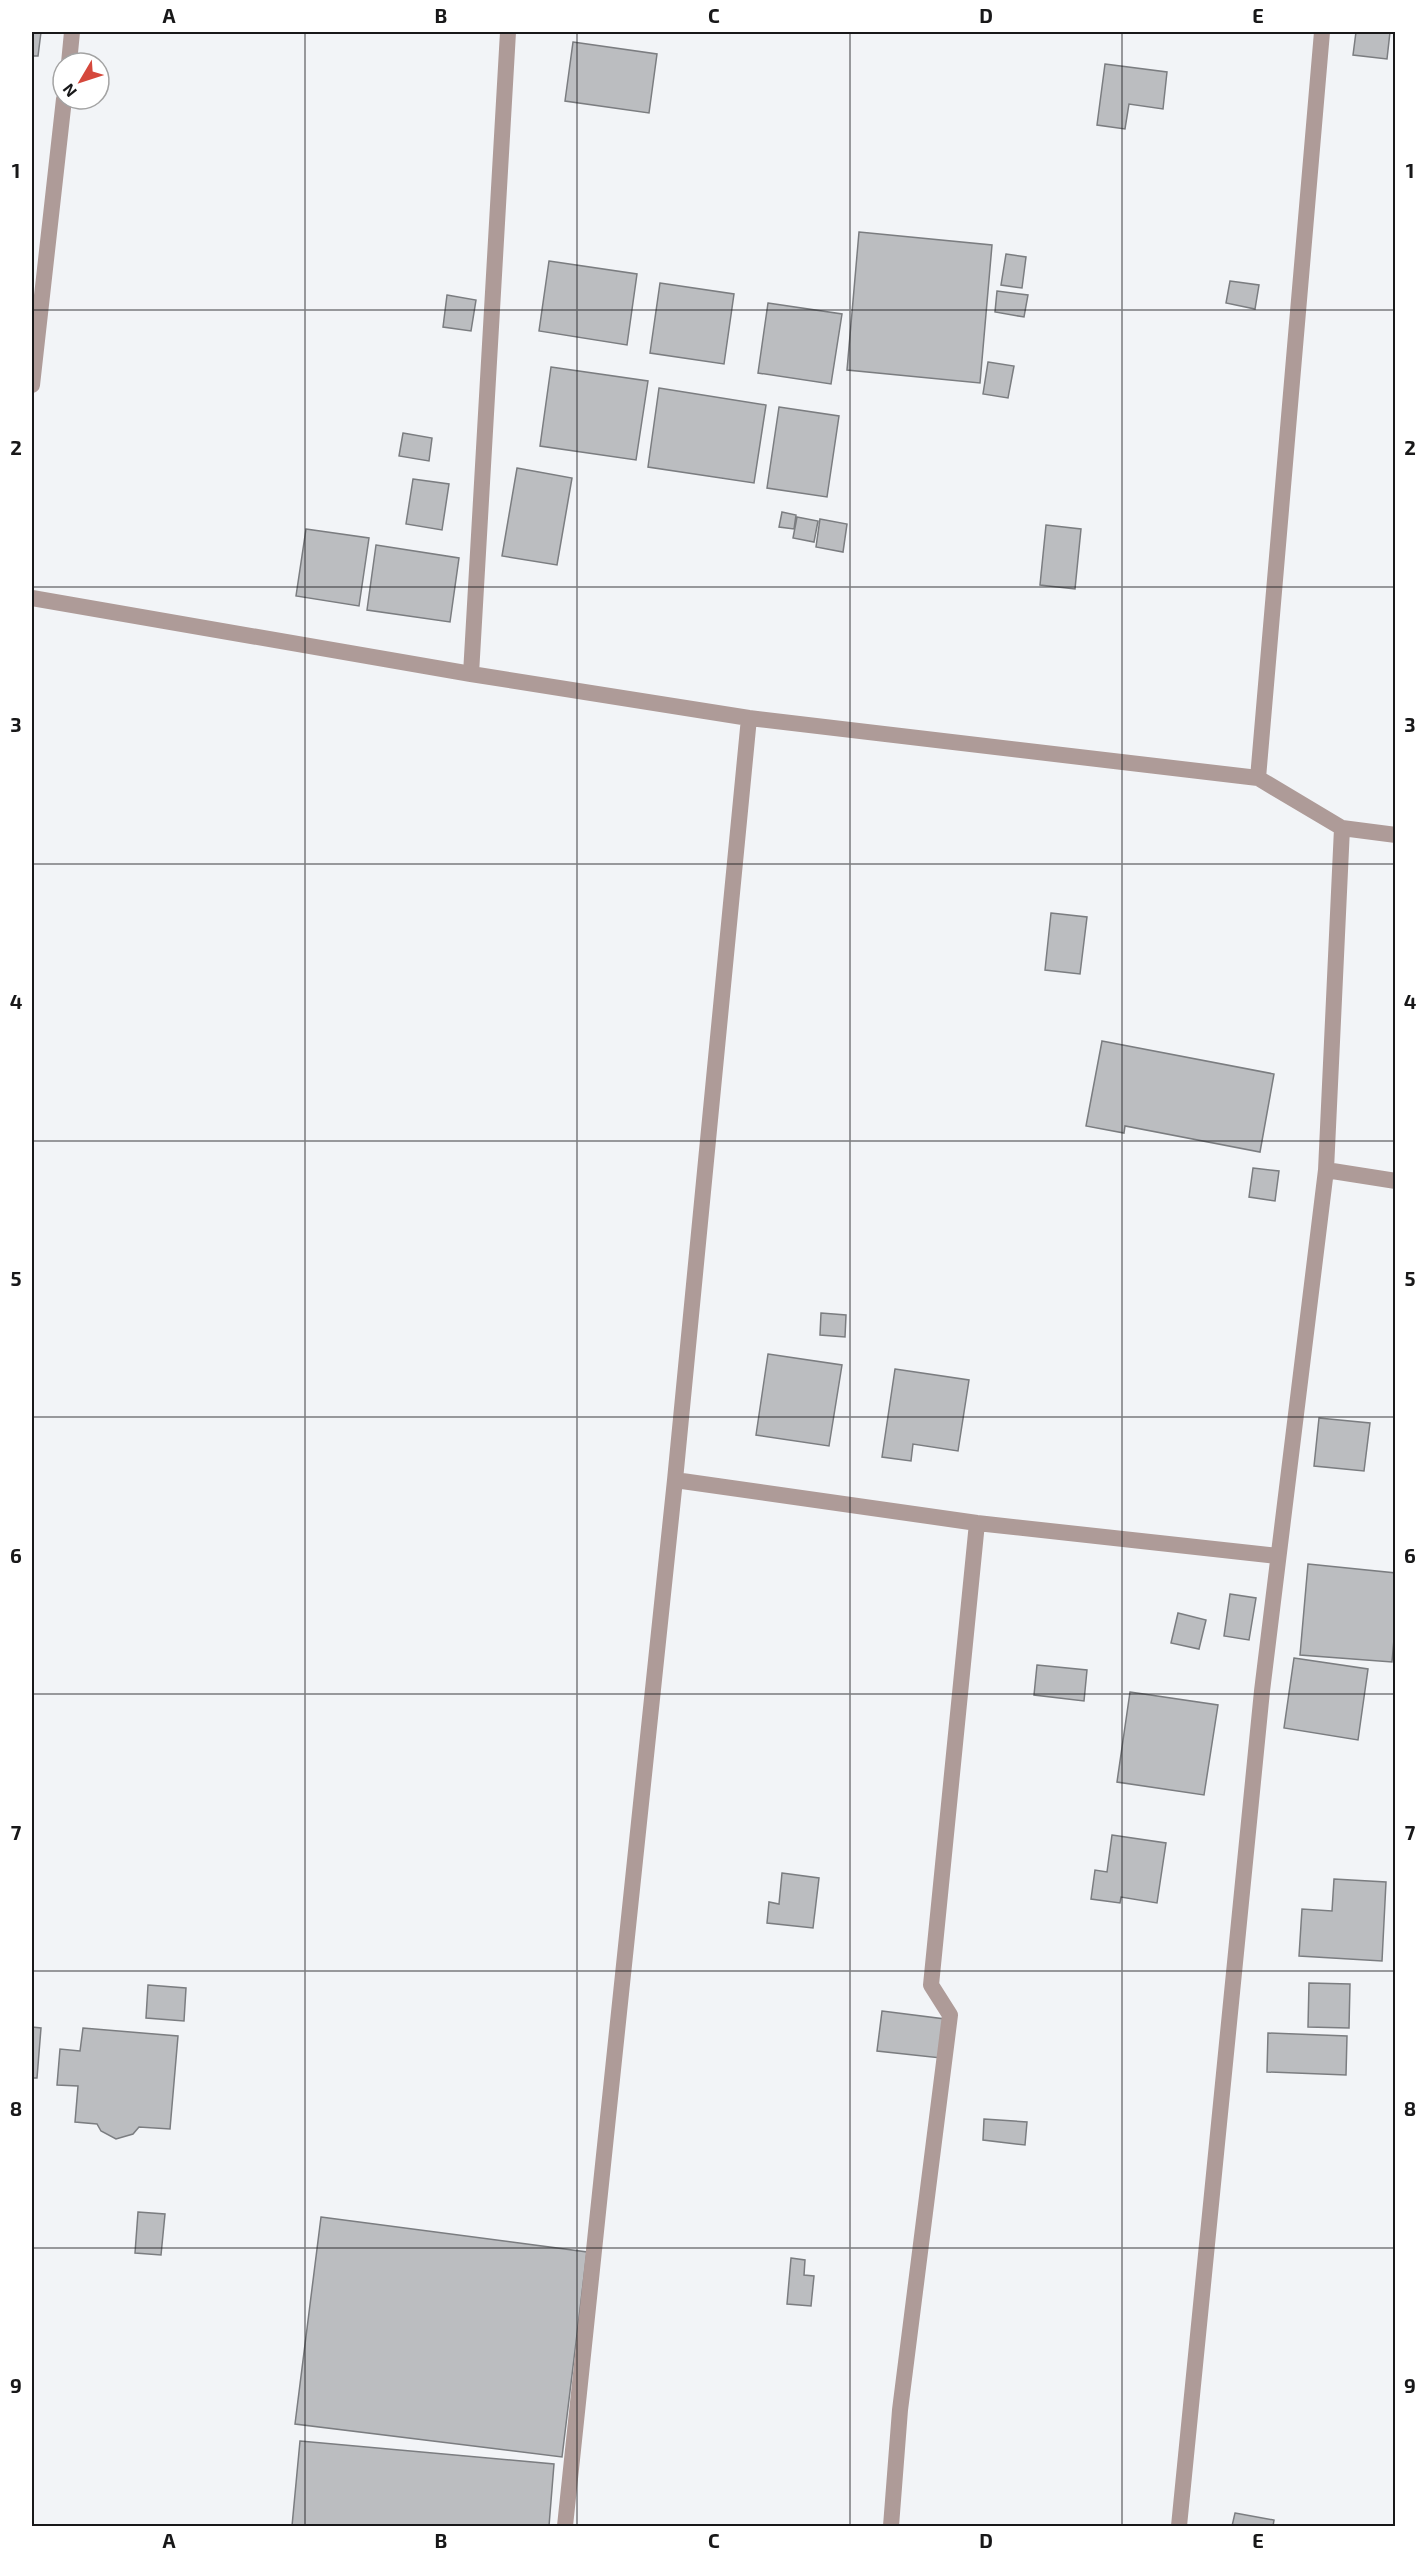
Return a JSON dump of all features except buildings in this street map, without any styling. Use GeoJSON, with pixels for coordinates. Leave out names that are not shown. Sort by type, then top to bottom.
{"type":"FeatureCollection","features":[{"type":"Feature","properties":{"kind":"street"},"geometry":{"type":"LineString","coordinates":[[70,51],[72,32]]}},
{"type":"Feature","properties":{"kind":"street"},"geometry":{"type":"LineString","coordinates":[[471,674],[508,32]]}},
{"type":"Feature","properties":{"kind":"street"},"geometry":{"type":"LineString","coordinates":[[1258,778],[1322,32]]}},
{"type":"Feature","properties":{"kind":"street"},"geometry":{"type":"LineString","coordinates":[[32,385],[63,111]]}},
{"type":"Feature","properties":{"kind":"street"},"geometry":{"type":"LineString","coordinates":[[32,598],[471,674],[749,718],[1258,778],[1342,828],[1395,835]]}},
{"type":"Feature","properties":{"kind":"street"},"geometry":{"type":"LineString","coordinates":[[565,2526],[675,1480],[749,718]]}},
{"type":"Feature","properties":{"kind":"street"},"geometry":{"type":"LineString","coordinates":[[1179,2526],[1262,1692],[1326,1170],[1342,828]]}},
{"type":"Feature","properties":{"kind":"street"},"geometry":{"type":"LineString","coordinates":[[1326,1170],[1395,1181]]}},
{"type":"Feature","properties":{"kind":"street"},"geometry":{"type":"LineString","coordinates":[[675,1480],[977,1523],[1278,1556]]}},
{"type":"Feature","properties":{"kind":"street"},"geometry":{"type":"LineString","coordinates":[[891,2526],[901,2398],[950,2015],[931,1985],[977,1523]]}}]}
